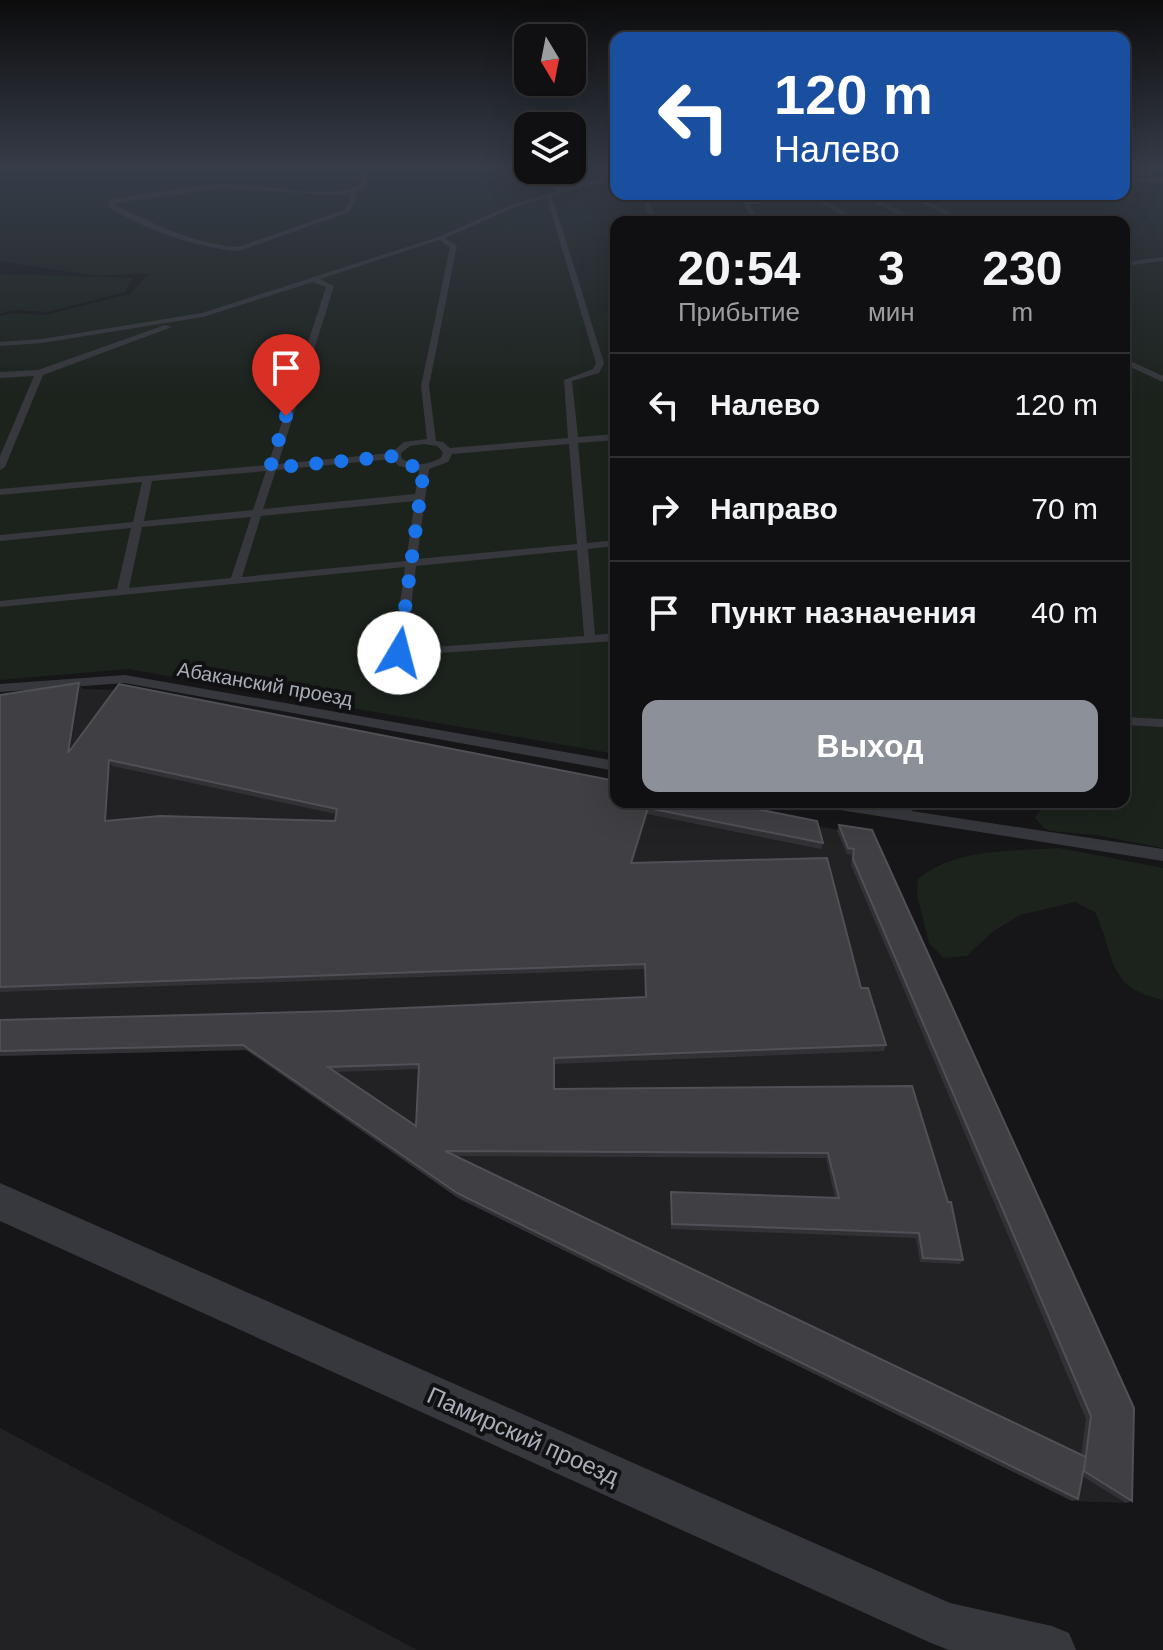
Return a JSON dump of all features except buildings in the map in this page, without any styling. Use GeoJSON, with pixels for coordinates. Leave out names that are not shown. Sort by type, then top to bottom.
{"type":"FeatureCollection","features":[{"type":"Feature","properties":{"kind":"street","name":"Памирский проезд"},"geometry":{"type":"LineString","coordinates":[[0,1202],[948,1626],[1052,1650]]}},
{"type":"Feature","properties":{"kind":"lane"},"geometry":{"type":"LineString","coordinates":[[206,245],[239,249],[250,245]]}},
{"type":"Feature","properties":{"kind":"lane"},"geometry":{"type":"LineString","coordinates":[[0,375],[39,373],[203,315],[418,245]]}},
{"type":"Feature","properties":{"kind":"lane"},"geometry":{"type":"LineString","coordinates":[[432,442],[425,386],[452,245]]}},
{"type":"Feature","properties":{"kind":"lane"},"geometry":{"type":"LineString","coordinates":[[564,245],[600,363],[596,371],[568,380],[590,639]]}},
{"type":"Feature","properties":{"kind":"lane"},"geometry":{"type":"LineString","coordinates":[[1130,263],[1163,259]]}},
{"type":"Feature","properties":{"kind":"lane"},"geometry":{"type":"LineString","coordinates":[[235,581],[330,286],[313,279]]}},
{"type":"Feature","properties":{"kind":"lane"},"geometry":{"type":"LineString","coordinates":[[0,344],[42,341],[203,315]]}},
{"type":"Feature","properties":{"kind":"lane"},"geometry":{"type":"LineString","coordinates":[[1130,364],[1163,379]]}},
{"type":"Feature","properties":{"kind":"lane"},"geometry":{"type":"LineString","coordinates":[[0,467],[14,423],[39,373]]}},
{"type":"Feature","properties":{"kind":"lane"},"geometry":{"type":"LineString","coordinates":[[0,492],[395,456],[407,444],[432,442],[448,451],[610,437]]}},
{"type":"Feature","properties":{"kind":"lane"},"geometry":{"type":"LineString","coordinates":[[395,456],[401,464],[424,468],[445,460],[448,451]]}},
{"type":"Feature","properties":{"kind":"lane"},"geometry":{"type":"LineString","coordinates":[[424,468],[399,653],[610,637]]}},
{"type":"Feature","properties":{"kind":"lane"},"geometry":{"type":"LineString","coordinates":[[122,592],[148,479]]}},
{"type":"Feature","properties":{"kind":"lane"},"geometry":{"type":"LineString","coordinates":[[0,538],[420,497]]}},
{"type":"Feature","properties":{"kind":"lane"},"geometry":{"type":"LineString","coordinates":[[0,604],[610,544]]}},
{"type":"Feature","properties":{"kind":"lane","name":"Абаканский проезд"},"geometry":{"type":"LineString","coordinates":[[0,688],[125,679],[610,765]]}},
{"type":"Feature","properties":{"kind":"lane"},"geometry":{"type":"LineString","coordinates":[[1130,721],[1163,723]]}},
{"type":"Feature","properties":{"kind":"lane"},"geometry":{"type":"LineString","coordinates":[[857,808],[1163,855]]}},
{"type":"Feature","properties":{"kind":"lane"},"geometry":{"type":"LineString","coordinates":[[890,814],[904,808]]}},
{"type":"Feature","properties":{"kind":"shaded area"},"geometry":{"type":"Polygon","coordinates":[[[0,245],[610,245],[610,753],[128,669],[0,680],[0,316],[13,313],[45,315],[130,294],[149,273],[97,276],[0,261],[0,245]]]}},
{"type":"Feature","properties":{"kind":"shaded area"},"geometry":{"type":"Polygon","coordinates":[[[1130,245],[1163,245],[1163,848],[1096,835],[1051,831],[1035,818],[1042,808],[1130,808],[1130,245]]]}},
{"type":"Feature","properties":{"kind":"shaded area"},"geometry":{"type":"Polygon","coordinates":[[[0,274],[133,278],[125,292],[47,312],[13,310],[0,314],[0,274]]]}},
{"type":"Feature","properties":{"kind":"shaded area"},"geometry":{"type":"Polygon","coordinates":[[[83,689],[122,690],[610,801],[610,808],[725,808],[870,836],[1129,1411],[1126,1503],[1072,1501],[458,1198],[246,1050],[0,1056],[0,702],[83,689]]]}},
{"type":"Feature","properties":{"kind":"shaded area"},"geometry":{"type":"Polygon","coordinates":[[[1059,848],[1163,868],[1163,1000],[1144,994],[1122,978],[1115,968],[1095,912],[1075,902],[1020,915],[992,932],[967,956],[944,958],[929,943],[917,895],[918,879],[950,861],[968,856],[1059,848]]]}},
{"type":"Feature","properties":{"kind":"shaded area"},"geometry":{"type":"Polygon","coordinates":[[[0,1428],[417,1650],[0,1650],[0,1428]]]}},
{"type":"Feature","properties":{"kind":"route"},"geometry":{"type":"LineString","coordinates":[[286,416],[270,468],[395,456],[401,464],[424,468],[399,653]]}}]}
